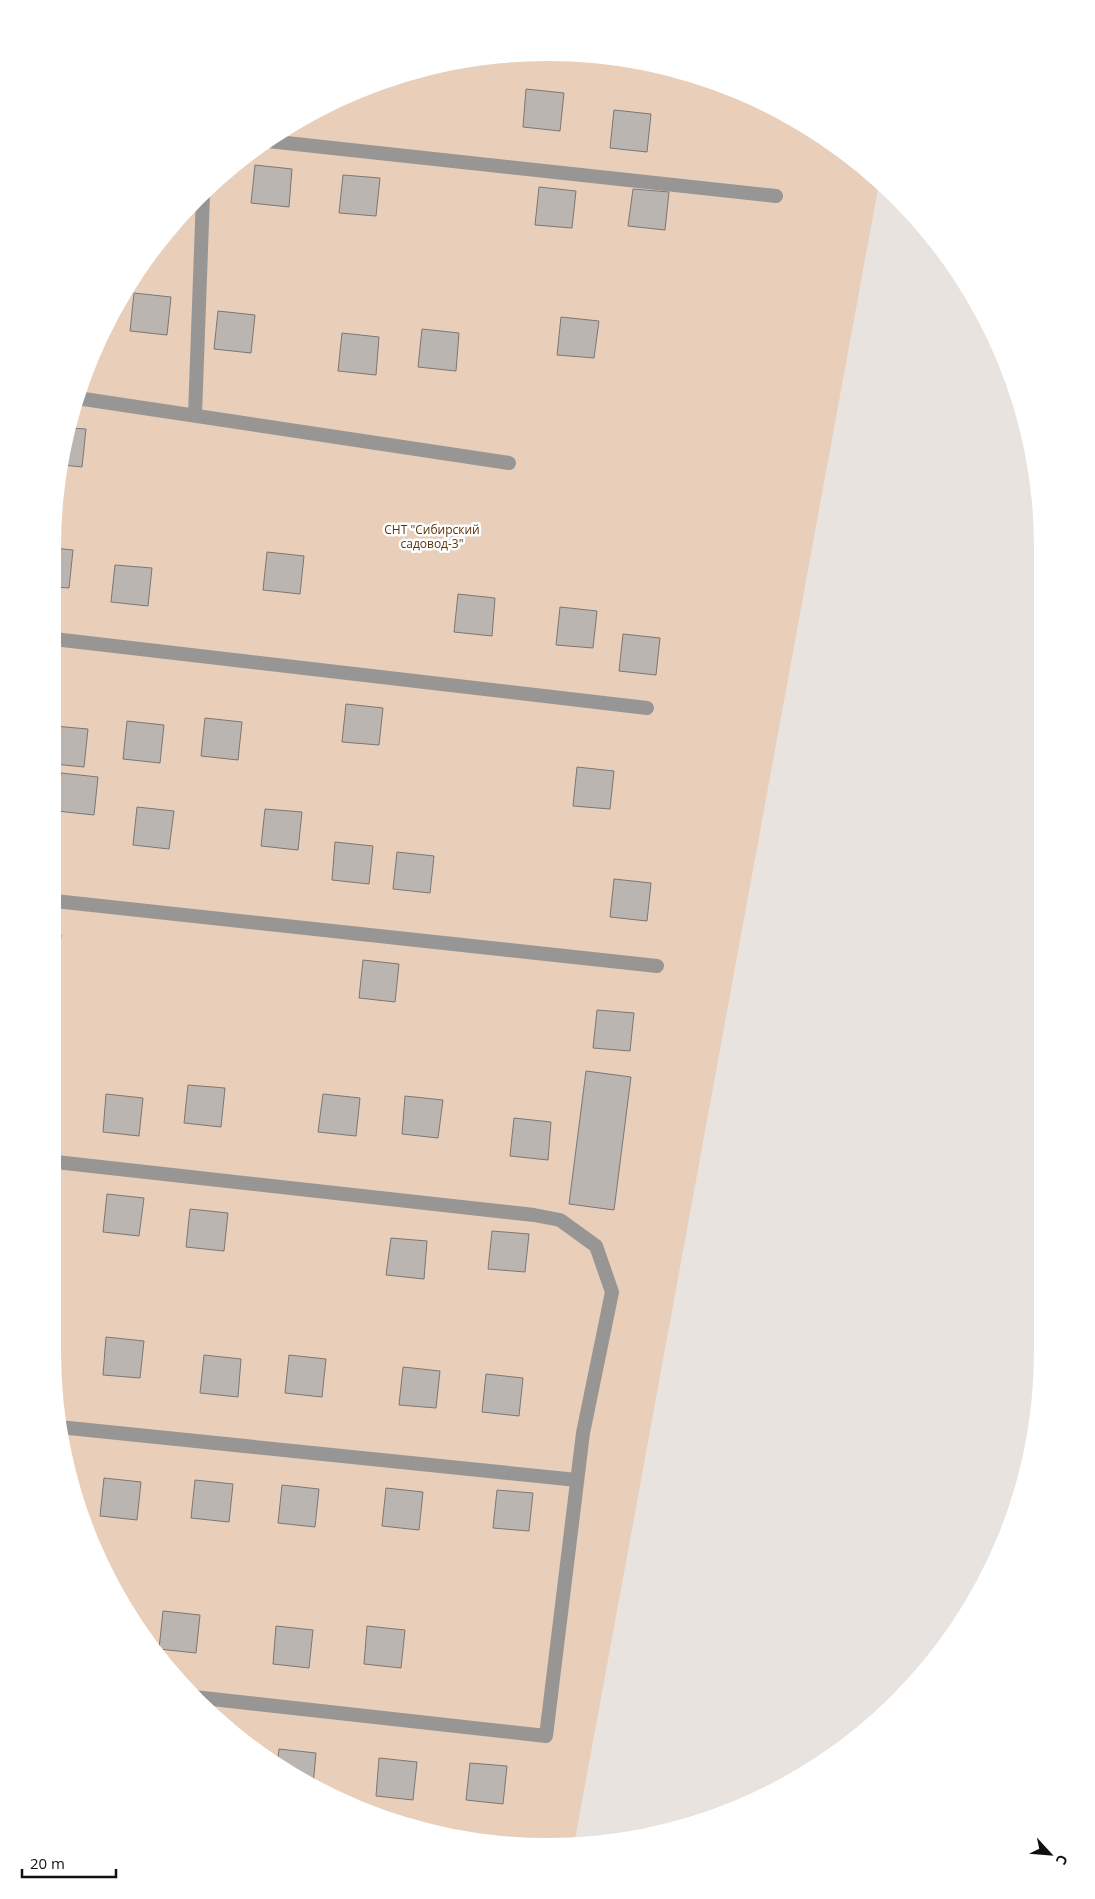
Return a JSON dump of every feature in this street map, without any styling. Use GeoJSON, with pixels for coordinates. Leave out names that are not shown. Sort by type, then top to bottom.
{"type":"FeatureCollection","features":[{"type":"Feature","properties":{"kind":"lane"},"geometry":{"type":"LineString","coordinates":[[278,142],[776,196]]}},
{"type":"Feature","properties":{"kind":"lane"},"geometry":{"type":"LineString","coordinates":[[195,415],[203,205]]}},
{"type":"Feature","properties":{"kind":"lane"},"geometry":{"type":"LineString","coordinates":[[85,399],[509,463]]}},
{"type":"Feature","properties":{"kind":"lane"},"geometry":{"type":"LineString","coordinates":[[61,639],[647,708]]}},
{"type":"Feature","properties":{"kind":"lane"},"geometry":{"type":"LineString","coordinates":[[61,902],[657,966]]}},
{"type":"Feature","properties":{"kind":"lane"},"geometry":{"type":"LineString","coordinates":[[61,1163],[514,1213],[560,1220],[596,1246],[612,1292],[583,1433],[576,1503],[546,1736],[209,1700]]}},
{"type":"Feature","properties":{"kind":"lane"},"geometry":{"type":"LineString","coordinates":[[67,1428],[577,1480]]}},
{"type":"Feature","properties":{"kind":"green space","name":"СНТ \"Сибирский садовод-3\""},"geometry":{"type":"Polygon","coordinates":[[[548,61],[611,65],[673,78],[734,98],[791,126],[844,162],[878,191],[575,1837],[516,1837],[484,1834],[422,1821],[361,1801],[304,1773],[251,1737],[204,1695],[162,1648],[126,1595],[98,1538],[78,1477],[65,1415],[61,1352],[61,548],[65,484],[78,422],[98,361],[126,304],[162,251],[204,204],[251,162],[304,126],[361,98],[422,78],[484,65],[548,61]]]}},
{"type":"Feature","properties":{"kind":"building"},"geometry":{"type":"Polygon","coordinates":[[[526,89],[564,93],[560,131],[523,127],[526,89]]]}},
{"type":"Feature","properties":{"kind":"building"},"geometry":{"type":"Polygon","coordinates":[[[614,110],[651,114],[647,152],[610,148],[614,110]]]}},
{"type":"Feature","properties":{"kind":"building"},"geometry":{"type":"Polygon","coordinates":[[[255,165],[292,169],[289,207],[251,203],[255,165]]]}},
{"type":"Feature","properties":{"kind":"building"},"geometry":{"type":"Polygon","coordinates":[[[343,175],[380,178],[376,216],[339,213],[343,175]]]}},
{"type":"Feature","properties":{"kind":"building"},"geometry":{"type":"Polygon","coordinates":[[[539,187],[576,191],[572,228],[535,225],[539,187]]]}},
{"type":"Feature","properties":{"kind":"building"},"geometry":{"type":"Polygon","coordinates":[[[633,189],[669,192],[665,230],[628,226],[633,189]]]}},
{"type":"Feature","properties":{"kind":"building"},"geometry":{"type":"Polygon","coordinates":[[[134,293],[171,297],[167,335],[130,331],[134,293]]]}},
{"type":"Feature","properties":{"kind":"building"},"geometry":{"type":"Polygon","coordinates":[[[218,311],[255,315],[251,353],[214,349],[218,311]]]}},
{"type":"Feature","properties":{"kind":"building"},"geometry":{"type":"Polygon","coordinates":[[[561,317],[599,321],[594,358],[557,355],[561,317]]]}},
{"type":"Feature","properties":{"kind":"building"},"geometry":{"type":"Polygon","coordinates":[[[422,329],[459,333],[456,371],[418,367],[422,329]]]}},
{"type":"Feature","properties":{"kind":"building"},"geometry":{"type":"Polygon","coordinates":[[[342,333],[379,337],[376,375],[338,371],[342,333]]]}},
{"type":"Feature","properties":{"kind":"building"},"geometry":{"type":"Polygon","coordinates":[[[77,428],[86,429],[82,467],[69,466],[77,428]]]}},
{"type":"Feature","properties":{"kind":"building"},"geometry":{"type":"Polygon","coordinates":[[[61,549],[73,550],[69,588],[61,587],[61,549]]]}},
{"type":"Feature","properties":{"kind":"building"},"geometry":{"type":"Polygon","coordinates":[[[267,552],[304,556],[300,594],[263,590],[267,552]]]}},
{"type":"Feature","properties":{"kind":"building"},"geometry":{"type":"Polygon","coordinates":[[[115,565],[152,568],[148,606],[111,602],[115,565]]]}},
{"type":"Feature","properties":{"kind":"building"},"geometry":{"type":"Polygon","coordinates":[[[458,594],[495,598],[492,636],[454,632],[458,594]]]}},
{"type":"Feature","properties":{"kind":"building"},"geometry":{"type":"Polygon","coordinates":[[[560,607],[597,611],[593,648],[556,645],[560,607]]]}},
{"type":"Feature","properties":{"kind":"building"},"geometry":{"type":"Polygon","coordinates":[[[623,634],[660,638],[656,675],[619,671],[623,634]]]}},
{"type":"Feature","properties":{"kind":"building"},"geometry":{"type":"Polygon","coordinates":[[[346,704],[383,708],[379,745],[342,742],[346,704]]]}},
{"type":"Feature","properties":{"kind":"building"},"geometry":{"type":"Polygon","coordinates":[[[205,718],[242,722],[238,760],[201,756],[205,718]]]}},
{"type":"Feature","properties":{"kind":"building"},"geometry":{"type":"Polygon","coordinates":[[[127,721],[164,725],[160,763],[123,759],[127,721]]]}},
{"type":"Feature","properties":{"kind":"building"},"geometry":{"type":"Polygon","coordinates":[[[61,727],[88,729],[84,767],[61,765],[61,727]]]}},
{"type":"Feature","properties":{"kind":"building"},"geometry":{"type":"Polygon","coordinates":[[[577,767],[614,771],[610,809],[573,806],[577,767]]]}},
{"type":"Feature","properties":{"kind":"building"},"geometry":{"type":"Polygon","coordinates":[[[61,773],[98,777],[94,815],[61,811],[61,773]]]}},
{"type":"Feature","properties":{"kind":"building"},"geometry":{"type":"Polygon","coordinates":[[[137,807],[174,811],[169,849],[133,845],[137,807]]]}},
{"type":"Feature","properties":{"kind":"building"},"geometry":{"type":"Polygon","coordinates":[[[265,809],[302,812],[298,850],[261,846],[265,809]]]}},
{"type":"Feature","properties":{"kind":"building"},"geometry":{"type":"Polygon","coordinates":[[[335,842],[373,846],[369,884],[332,880],[335,842]]]}},
{"type":"Feature","properties":{"kind":"building"},"geometry":{"type":"Polygon","coordinates":[[[397,852],[434,856],[430,893],[393,889],[397,852]]]}},
{"type":"Feature","properties":{"kind":"building"},"geometry":{"type":"Polygon","coordinates":[[[614,879],[651,883],[647,921],[610,917],[614,879]]]}},
{"type":"Feature","properties":{"kind":"building"},"geometry":{"type":"Polygon","coordinates":[[[363,960],[399,964],[395,1002],[359,998],[363,960]]]}},
{"type":"Feature","properties":{"kind":"building"},"geometry":{"type":"Polygon","coordinates":[[[597,1010],[634,1013],[630,1051],[593,1048],[597,1010]]]}},
{"type":"Feature","properties":{"kind":"building"},"geometry":{"type":"Polygon","coordinates":[[[586,1071],[631,1077],[614,1210],[569,1204],[586,1071]]]}},
{"type":"Feature","properties":{"kind":"building"},"geometry":{"type":"Polygon","coordinates":[[[188,1085],[225,1088],[221,1127],[184,1123],[188,1085]]]}},
{"type":"Feature","properties":{"kind":"building"},"geometry":{"type":"Polygon","coordinates":[[[106,1094],[143,1098],[139,1136],[103,1132],[106,1094]]]}},
{"type":"Feature","properties":{"kind":"building"},"geometry":{"type":"Polygon","coordinates":[[[323,1094],[360,1098],[356,1136],[318,1132],[323,1094]]]}},
{"type":"Feature","properties":{"kind":"building"},"geometry":{"type":"Polygon","coordinates":[[[405,1096],[443,1100],[438,1138],[402,1134],[405,1096]]]}},
{"type":"Feature","properties":{"kind":"building"},"geometry":{"type":"Polygon","coordinates":[[[514,1118],[551,1122],[548,1160],[510,1156],[514,1118]]]}},
{"type":"Feature","properties":{"kind":"building"},"geometry":{"type":"Polygon","coordinates":[[[107,1194],[144,1198],[139,1236],[103,1232],[107,1194]]]}},
{"type":"Feature","properties":{"kind":"building"},"geometry":{"type":"Polygon","coordinates":[[[190,1209],[228,1213],[224,1251],[186,1247],[190,1209]]]}},
{"type":"Feature","properties":{"kind":"building"},"geometry":{"type":"Polygon","coordinates":[[[492,1231],[529,1234],[525,1272],[488,1269],[492,1231]]]}},
{"type":"Feature","properties":{"kind":"building"},"geometry":{"type":"Polygon","coordinates":[[[391,1238],[427,1241],[424,1279],[386,1275],[391,1238]]]}},
{"type":"Feature","properties":{"kind":"building"},"geometry":{"type":"Polygon","coordinates":[[[106,1337],[144,1341],[140,1378],[103,1375],[106,1337]]]}},
{"type":"Feature","properties":{"kind":"building"},"geometry":{"type":"Polygon","coordinates":[[[204,1355],[241,1359],[238,1397],[200,1393],[204,1355]]]}},
{"type":"Feature","properties":{"kind":"building"},"geometry":{"type":"Polygon","coordinates":[[[289,1355],[326,1359],[322,1397],[285,1393],[289,1355]]]}},
{"type":"Feature","properties":{"kind":"building"},"geometry":{"type":"Polygon","coordinates":[[[403,1367],[440,1371],[436,1408],[399,1405],[403,1367]]]}},
{"type":"Feature","properties":{"kind":"building"},"geometry":{"type":"Polygon","coordinates":[[[486,1374],[523,1378],[519,1416],[482,1412],[486,1374]]]}},
{"type":"Feature","properties":{"kind":"building"},"geometry":{"type":"Polygon","coordinates":[[[104,1478],[141,1482],[137,1520],[100,1516],[104,1478]]]}},
{"type":"Feature","properties":{"kind":"building"},"geometry":{"type":"Polygon","coordinates":[[[195,1480],[233,1484],[229,1522],[191,1518],[195,1480]]]}},
{"type":"Feature","properties":{"kind":"building"},"geometry":{"type":"Polygon","coordinates":[[[282,1485],[319,1489],[315,1527],[278,1523],[282,1485]]]}},
{"type":"Feature","properties":{"kind":"building"},"geometry":{"type":"Polygon","coordinates":[[[386,1488],[423,1492],[419,1530],[382,1526],[386,1488]]]}},
{"type":"Feature","properties":{"kind":"building"},"geometry":{"type":"Polygon","coordinates":[[[497,1490],[533,1493],[529,1531],[493,1528],[497,1490]]]}},
{"type":"Feature","properties":{"kind":"building"},"geometry":{"type":"Polygon","coordinates":[[[163,1611],[200,1615],[196,1653],[163,1649],[159,1645],[163,1611]]]}},
{"type":"Feature","properties":{"kind":"building"},"geometry":{"type":"Polygon","coordinates":[[[276,1626],[313,1630],[309,1668],[273,1664],[276,1626]]]}},
{"type":"Feature","properties":{"kind":"building"},"geometry":{"type":"Polygon","coordinates":[[[367,1626],[405,1630],[401,1668],[364,1664],[367,1626]]]}},
{"type":"Feature","properties":{"kind":"building"},"geometry":{"type":"Polygon","coordinates":[[[279,1749],[316,1753],[314,1778],[304,1773],[278,1757],[279,1749]]]}},
{"type":"Feature","properties":{"kind":"building"},"geometry":{"type":"Polygon","coordinates":[[[379,1758],[417,1762],[413,1800],[376,1796],[379,1758]]]}},
{"type":"Feature","properties":{"kind":"building"},"geometry":{"type":"Polygon","coordinates":[[[470,1763],[507,1766],[503,1804],[466,1800],[470,1763]]]}}]}
